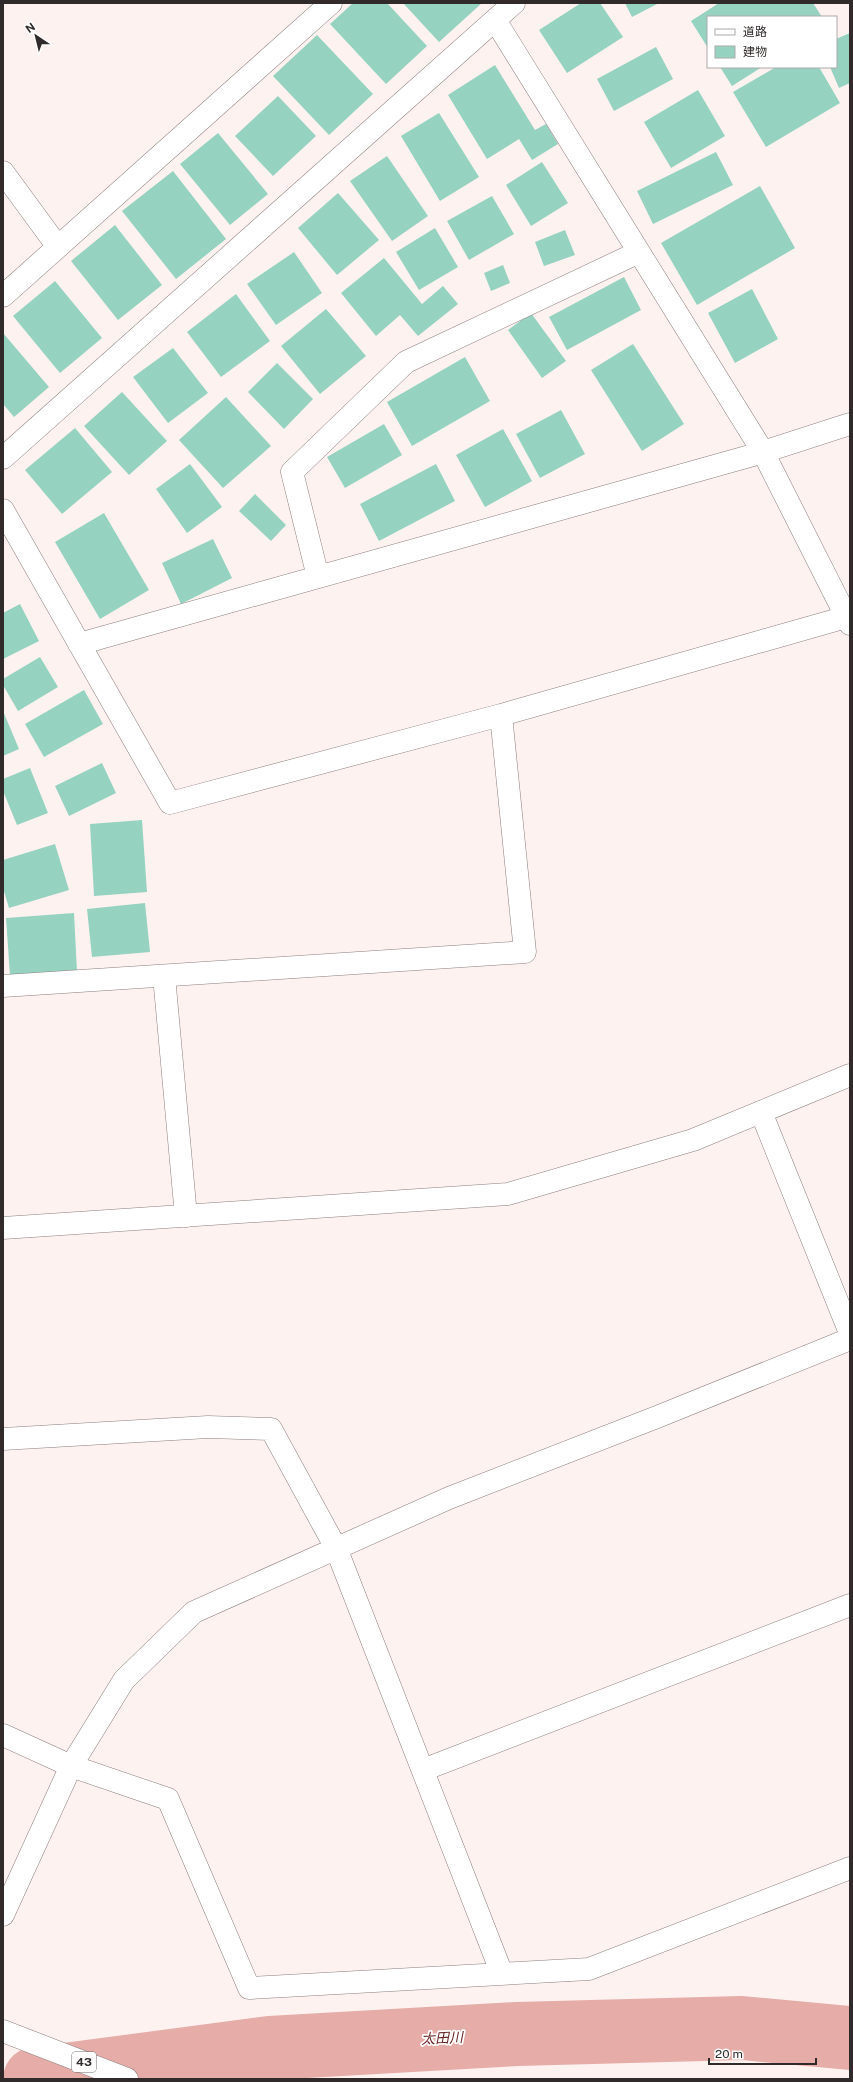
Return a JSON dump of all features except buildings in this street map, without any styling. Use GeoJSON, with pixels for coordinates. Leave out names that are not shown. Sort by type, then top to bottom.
{"type":"FeatureCollection","features":[{"type":"Feature","properties":{"kind":"street"},"geometry":{"type":"LineString","coordinates":[[3,296],[331,3]]}},
{"type":"Feature","properties":{"kind":"street"},"geometry":{"type":"LineString","coordinates":[[3,458],[514,3]]}},
{"type":"Feature","properties":{"kind":"street"},"geometry":{"type":"LineString","coordinates":[[3,510],[170,803],[849,620],[763,452],[495,20]]}},
{"type":"Feature","properties":{"kind":"street"},"geometry":{"type":"LineString","coordinates":[[3,172],[58,246]]}},
{"type":"Feature","properties":{"kind":"street"},"geometry":{"type":"LineString","coordinates":[[318,578],[292,472],[406,362],[639,252]]}},
{"type":"Feature","properties":{"kind":"street"},"geometry":{"type":"LineString","coordinates":[[80,644],[763,452],[850,424]]}},
{"type":"Feature","properties":{"kind":"street"},"geometry":{"type":"LineString","coordinates":[[3,986],[525,952],[501,715]]}},
{"type":"Feature","properties":{"kind":"street"},"geometry":{"type":"LineString","coordinates":[[164,976],[186,1216]]}},
{"type":"Feature","properties":{"kind":"street"},"geometry":{"type":"LineString","coordinates":[[3,1228],[508,1194],[692,1140],[850,1075]]}},
{"type":"Feature","properties":{"kind":"street"},"geometry":{"type":"LineString","coordinates":[[761,1112],[850,1333]]}},
{"type":"Feature","properties":{"kind":"street"},"geometry":{"type":"LineString","coordinates":[[3,1915],[72,1766],[124,1680],[194,1612],[449,1498],[657,1417],[850,1339]]}},
{"type":"Feature","properties":{"kind":"street"},"geometry":{"type":"LineString","coordinates":[[3,1439],[208,1427],[271,1429],[336,1548],[502,1974]]}},
{"type":"Feature","properties":{"kind":"street"},"geometry":{"type":"LineString","coordinates":[[423,1770],[850,1605]]}},
{"type":"Feature","properties":{"kind":"street"},"geometry":{"type":"LineString","coordinates":[[3,1735],[72,1766],[168,1798],[250,1988],[589,1969],[850,1868]]}},
{"type":"Feature","properties":{"kind":"street","name":"43"},"geometry":{"type":"LineString","coordinates":[[3,2031],[127,2079]]}},
{"type":"Feature","properties":{"kind":"waterway","name":"太田川"},"geometry":{"type":"LineString","coordinates":[[35,2079],[270,2048],[517,2034],[742,2028],[850,2038]]}}]}
